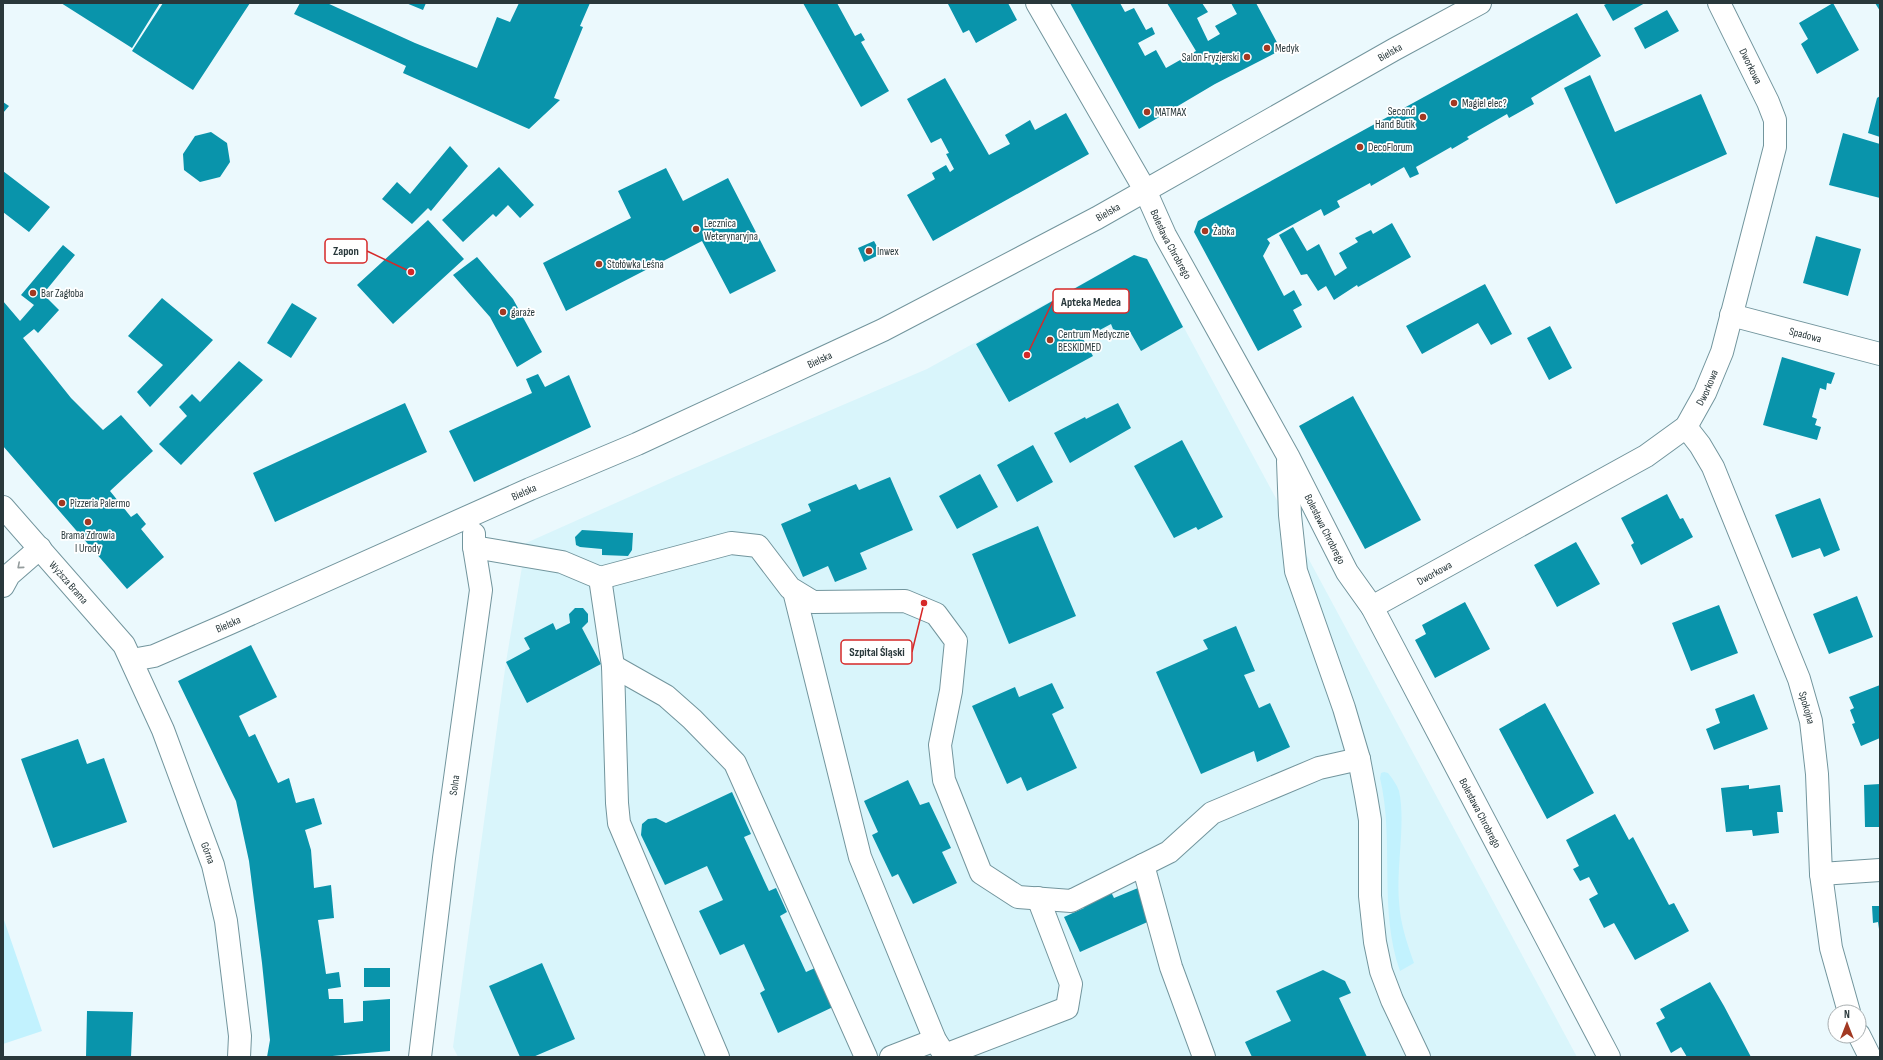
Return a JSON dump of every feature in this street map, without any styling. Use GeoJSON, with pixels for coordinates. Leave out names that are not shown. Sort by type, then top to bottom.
{"type":"FeatureCollection","features":[{"type":"Feature","properties":{"kind":"street","name":"Bolesława Chrobrego"},"geometry":{"type":"LineString","coordinates":[[1037,3],[1145,190],[1165,235],[1288,456],[1348,572],[1372,607],[1609,1057]]}},
{"type":"Feature","properties":{"kind":"street","name":"Bielska"},"geometry":{"type":"LineString","coordinates":[[132,660],[154,656],[474,514],[637,444],[883,330],[1145,190],[1395,49],[1480,3]]}},
{"type":"Feature","properties":{"kind":"street","name":"Dworkowa"},"geometry":{"type":"LineString","coordinates":[[1372,607],[1646,456],[1686,427],[1705,393],[1722,352],[1775,147],[1775,120],[1768,102],[1719,3]]}},
{"type":"Feature","properties":{"kind":"street","name":"Spadowa"},"geometry":{"type":"LineString","coordinates":[[1731,315],[1880,354]]}},
{"type":"Feature","properties":{"kind":"street","name":"Spokojna"},"geometry":{"type":"LineString","coordinates":[[1686,427],[1700,445],[1713,467],[1800,678],[1811,721],[1817,774],[1821,874],[1831,948],[1847,1004]]}},
{"type":"Feature","properties":{"kind":"street"},"geometry":{"type":"LineString","coordinates":[[1288,456],[1290,516],[1296,571],[1344,708],[1359,759],[1370,820],[1370,896],[1375,942],[1381,971],[1392,1000],[1419,1057]]}},
{"type":"Feature","properties":{"kind":"street","name":"Wyższa Brama"},"geometry":{"type":"LineString","coordinates":[[3,507],[124,645],[132,660]]}},
{"type":"Feature","properties":{"kind":"street","name":"Solna"},"geometry":{"type":"LineString","coordinates":[[420,1057],[444,858],[481,590],[474,547],[474,514]]}},
{"type":"Feature","properties":{"kind":"street"},"geometry":{"type":"LineString","coordinates":[[474,547],[562,562],[600,578],[730,543],[758,546],[790,588],[813,602],[905,601],[936,614],[956,641],[951,691],[940,745],[944,780],[981,873],[1018,897],[1071,901],[1169,852],[1212,813],[1319,768],[1359,759]]}},
{"type":"Feature","properties":{"kind":"street"},"geometry":{"type":"LineString","coordinates":[[3,586],[9,575],[40,548]]}},
{"type":"Feature","properties":{"kind":"street"},"geometry":{"type":"LineString","coordinates":[[600,578],[613,666],[617,803],[620,823],[718,1057]]}},
{"type":"Feature","properties":{"kind":"street"},"geometry":{"type":"LineString","coordinates":[[794,591],[860,857],[942,1051]]}},
{"type":"Feature","properties":{"kind":"street","name":"Górna"},"geometry":{"type":"LineString","coordinates":[[132,660],[163,730],[214,864],[226,922],[240,1036],[239,1057]]}},
{"type":"Feature","properties":{"kind":"street"},"geometry":{"type":"LineString","coordinates":[[613,666],[666,696],[735,763],[866,1057]]}},
{"type":"Feature","properties":{"kind":"street"},"geometry":{"type":"LineString","coordinates":[[1143,864],[1171,967],[1204,1057]]}},
{"type":"Feature","properties":{"kind":"street"},"geometry":{"type":"LineString","coordinates":[[1821,874],[1880,870]]}},
{"type":"Feature","properties":{"kind":"street"},"geometry":{"type":"LineString","coordinates":[[891,1057],[942,1051],[1067,1008],[1071,984],[1038,898]]}},
{"type":"Feature","properties":{"kind":"street"},"geometry":{"type":"LineString","coordinates":[[422,1033],[435,1057]]}},
{"type":"Feature","properties":{"kind":"street"},"geometry":{"type":"LineString","coordinates":[[1863,1044],[1870,1057]]}},
{"type":"Feature","properties":{"kind":"shaded area"},"geometry":{"type":"Polygon","coordinates":[[[1134,255],[1147,259],[1577,1057],[458,1057],[453,1047],[506,662],[526,543],[674,477],[927,369],[1134,255]]]}},
{"type":"Feature","properties":{"kind":"shaded area"},"geometry":{"type":"Polygon","coordinates":[[[1381,773],[1388,773],[1396,784],[1401,803],[1402,816],[1398,888],[1404,933],[1414,963],[1400,971],[1393,947],[1388,899],[1386,826],[1380,778],[1381,773]]]}},
{"type":"Feature","properties":{"kind":"shaded area"},"geometry":{"type":"Polygon","coordinates":[[[3,917],[42,1031],[3,1044],[3,917]]]}},
{"type":"Feature","properties":{"kind":"building"},"geometry":{"type":"Polygon","coordinates":[[[61,3],[160,3],[132,48],[61,3]]]}},
{"type":"Feature","properties":{"kind":"building"},"geometry":{"type":"Polygon","coordinates":[[[163,3],[250,3],[193,90],[132,51],[163,3]]]}},
{"type":"Feature","properties":{"kind":"building"},"geometry":{"type":"Polygon","coordinates":[[[300,3],[327,3],[415,43],[477,68],[497,17],[510,22],[519,3],[590,3],[580,26],[583,27],[554,98],[560,100],[529,129],[403,73],[406,66],[294,14],[300,3]]]}},
{"type":"Feature","properties":{"kind":"building"},"geometry":{"type":"Polygon","coordinates":[[[406,3],[426,3],[423,10],[406,3]]]}},
{"type":"Feature","properties":{"kind":"building"},"geometry":{"type":"Polygon","coordinates":[[[803,3],[837,3],[855,36],[861,33],[865,40],[861,42],[889,91],[861,107],[803,3]]]}},
{"type":"Feature","properties":{"kind":"building"},"geometry":{"type":"Polygon","coordinates":[[[1008,3],[1017,20],[976,43],[969,30],[963,33],[948,4],[1008,3]]]}},
{"type":"Feature","properties":{"kind":"building"},"geometry":{"type":"Polygon","coordinates":[[[1070,3],[1120,3],[1125,12],[1134,8],[1146,30],[1152,27],[1155,34],[1138,43],[1145,56],[1156,50],[1166,68],[1196,51],[1167,3],[1202,3],[1208,12],[1197,18],[1208,41],[1220,34],[1215,26],[1237,14],[1231,3],[1256,3],[1281,50],[1215,84],[1139,129],[1070,3]]]}},
{"type":"Feature","properties":{"kind":"building"},"geometry":{"type":"Polygon","coordinates":[[[1608,3],[1645,3],[1613,21],[1604,5],[1608,3]]]}},
{"type":"Feature","properties":{"kind":"building"},"geometry":{"type":"Polygon","coordinates":[[[1833,3],[1859,50],[1817,74],[1801,44],[1808,39],[1799,23],[1833,3]]]}},
{"type":"Feature","properties":{"kind":"building"},"geometry":{"type":"Polygon","coordinates":[[[1875,3],[1880,3],[1880,11],[1875,3]]]}},
{"type":"Feature","properties":{"kind":"building"},"geometry":{"type":"Polygon","coordinates":[[[1667,10],[1679,31],[1645,49],[1634,28],[1667,10]]]}},
{"type":"Feature","properties":{"kind":"building"},"geometry":{"type":"Polygon","coordinates":[[[1577,13],[1601,56],[1531,98],[1534,104],[1509,118],[1507,114],[1467,137],[1469,139],[1452,149],[1451,147],[1416,167],[1419,174],[1410,178],[1404,167],[1371,186],[1370,183],[1337,201],[1340,207],[1324,216],[1321,209],[1267,239],[1270,243],[1263,256],[1284,296],[1294,290],[1302,305],[1293,310],[1302,327],[1258,351],[1194,232],[1198,221],[1577,13]]]}},
{"type":"Feature","properties":{"kind":"building"},"geometry":{"type":"Polygon","coordinates":[[[1590,75],[1615,132],[1701,94],[1727,154],[1616,204],[1564,88],[1590,75]]]}},
{"type":"Feature","properties":{"kind":"building"},"geometry":{"type":"Polygon","coordinates":[[[945,78],[989,155],[1010,144],[1005,135],[1030,120],[1035,130],[1066,113],[1089,154],[933,241],[907,195],[935,179],[932,173],[946,165],[950,172],[954,169],[946,154],[949,153],[941,138],[931,143],[907,99],[945,78]]]}},
{"type":"Feature","properties":{"kind":"building"},"geometry":{"type":"Polygon","coordinates":[[[1880,96],[1880,137],[1868,133],[1877,98],[1880,96]]]}},
{"type":"Feature","properties":{"kind":"building"},"geometry":{"type":"Polygon","coordinates":[[[3,102],[9,106],[3,113],[3,102]]]}},
{"type":"Feature","properties":{"kind":"building"},"geometry":{"type":"Polygon","coordinates":[[[211,132],[227,143],[230,162],[220,177],[200,182],[184,170],[183,154],[195,136],[211,132]]]}},
{"type":"Feature","properties":{"kind":"building"},"geometry":{"type":"Polygon","coordinates":[[[1843,133],[1880,144],[1880,198],[1829,185],[1843,133]]]}},
{"type":"Feature","properties":{"kind":"building"},"geometry":{"type":"Polygon","coordinates":[[[450,146],[468,166],[431,211],[428,208],[412,224],[382,199],[397,182],[410,194],[450,146]]]}},
{"type":"Feature","properties":{"kind":"building"},"geometry":{"type":"Polygon","coordinates":[[[499,167],[534,205],[520,218],[508,205],[496,217],[493,214],[463,242],[442,220],[499,167]]]}},
{"type":"Feature","properties":{"kind":"building","name":"Lecznica Weterynaryjna"},"geometry":{"type":"Polygon","coordinates":[[[666,168],[683,201],[728,178],[776,271],[730,294],[702,241],[566,311],[543,263],[631,218],[618,191],[666,168]]]}},
{"type":"Feature","properties":{"kind":"building"},"geometry":{"type":"Polygon","coordinates":[[[3,171],[50,207],[29,232],[3,212],[3,171]]]}},
{"type":"Feature","properties":{"kind":"building"},"geometry":{"type":"Polygon","coordinates":[[[428,220],[464,259],[393,324],[357,285],[428,220]]]}},
{"type":"Feature","properties":{"kind":"building"},"geometry":{"type":"Polygon","coordinates":[[[1392,223],[1411,257],[1358,287],[1357,285],[1334,300],[1326,286],[1318,291],[1307,274],[1301,275],[1279,235],[1293,227],[1307,251],[1319,244],[1335,276],[1347,268],[1339,253],[1358,242],[1355,238],[1371,230],[1373,234],[1392,223]]]}},
{"type":"Feature","properties":{"kind":"building"},"geometry":{"type":"Polygon","coordinates":[[[1816,236],[1861,249],[1848,296],[1803,283],[1816,236]]]}},
{"type":"Feature","properties":{"kind":"building","name":"Inwex"},"geometry":{"type":"Polygon","coordinates":[[[874,241],[881,254],[864,262],[858,248],[874,241]]]}},
{"type":"Feature","properties":{"kind":"building"},"geometry":{"type":"Polygon","coordinates":[[[63,245],[75,255],[43,294],[59,310],[38,333],[34,329],[23,338],[71,398],[103,430],[121,415],[153,451],[110,491],[131,517],[137,513],[146,524],[141,529],[164,557],[127,589],[3,446],[3,301],[20,321],[34,305],[21,295],[63,245]]]}},
{"type":"Feature","properties":{"kind":"building"},"geometry":{"type":"Polygon","coordinates":[[[1134,255],[1147,259],[1183,327],[1141,351],[1129,330],[1124,333],[1113,329],[1111,324],[1083,339],[1093,356],[1009,402],[976,344],[1134,255]]]}},
{"type":"Feature","properties":{"kind":"building","name":"garaże"},"geometry":{"type":"Polygon","coordinates":[[[477,257],[513,299],[542,352],[517,367],[490,317],[453,275],[477,257]]]}},
{"type":"Feature","properties":{"kind":"building"},"geometry":{"type":"Polygon","coordinates":[[[1485,284],[1512,334],[1491,345],[1478,323],[1422,354],[1406,326],[1485,284]]]}},
{"type":"Feature","properties":{"kind":"building"},"geometry":{"type":"Polygon","coordinates":[[[162,298],[213,340],[150,407],[137,392],[163,365],[128,336],[162,298]]]}},
{"type":"Feature","properties":{"kind":"building"},"geometry":{"type":"Polygon","coordinates":[[[292,303],[317,318],[291,358],[267,343],[292,303]]]}},
{"type":"Feature","properties":{"kind":"building"},"geometry":{"type":"Polygon","coordinates":[[[1550,326],[1572,368],[1549,380],[1527,338],[1550,326]]]}},
{"type":"Feature","properties":{"kind":"building"},"geometry":{"type":"Polygon","coordinates":[[[1782,357],[1835,373],[1831,384],[1827,383],[1826,390],[1820,388],[1812,417],[1817,419],[1815,425],[1821,427],[1817,440],[1763,425],[1782,357]]]}},
{"type":"Feature","properties":{"kind":"building"},"geometry":{"type":"Polygon","coordinates":[[[239,361],[263,380],[181,465],[159,444],[187,416],[179,407],[192,394],[200,402],[239,361]]]}},
{"type":"Feature","properties":{"kind":"building"},"geometry":{"type":"Polygon","coordinates":[[[538,374],[545,387],[569,375],[591,427],[474,482],[449,431],[532,393],[526,379],[538,374]]]}},
{"type":"Feature","properties":{"kind":"building"},"geometry":{"type":"Polygon","coordinates":[[[1353,396],[1421,520],[1365,549],[1299,426],[1353,396]]]}},
{"type":"Feature","properties":{"kind":"building"},"geometry":{"type":"Polygon","coordinates":[[[405,403],[427,452],[275,522],[253,473],[405,403]]]}},
{"type":"Feature","properties":{"kind":"building"},"geometry":{"type":"Polygon","coordinates":[[[1118,403],[1131,428],[1070,463],[1054,433],[1085,417],[1086,419],[1118,403]]]}},
{"type":"Feature","properties":{"kind":"building"},"geometry":{"type":"Polygon","coordinates":[[[1182,440],[1223,517],[1198,530],[1196,527],[1174,538],[1134,466],[1182,440]]]}},
{"type":"Feature","properties":{"kind":"building"},"geometry":{"type":"Polygon","coordinates":[[[1033,445],[1053,482],[1017,502],[997,465],[1033,445]]]}},
{"type":"Feature","properties":{"kind":"building"},"geometry":{"type":"Polygon","coordinates":[[[980,474],[998,507],[957,529],[939,496],[980,474]]]}},
{"type":"Feature","properties":{"kind":"building"},"geometry":{"type":"Polygon","coordinates":[[[890,477],[913,530],[860,553],[867,569],[835,582],[828,566],[803,577],[781,524],[811,511],[808,504],[856,484],[859,490],[890,477]]]}},
{"type":"Feature","properties":{"kind":"building"},"geometry":{"type":"Polygon","coordinates":[[[1667,494],[1680,519],[1683,518],[1693,537],[1641,565],[1631,545],[1634,543],[1621,518],[1667,494]]]}},
{"type":"Feature","properties":{"kind":"building"},"geometry":{"type":"Polygon","coordinates":[[[1820,498],[1840,550],[1824,557],[1820,548],[1792,558],[1775,515],[1820,498]]]}},
{"type":"Feature","properties":{"kind":"building"},"geometry":{"type":"Polygon","coordinates":[[[1038,526],[1076,616],[1009,644],[972,554],[1038,526]]]}},
{"type":"Feature","properties":{"kind":"building"},"geometry":{"type":"Polygon","coordinates":[[[582,530],[633,533],[632,550],[628,556],[602,555],[602,549],[580,547],[576,545],[575,537],[582,530]]]}},
{"type":"Feature","properties":{"kind":"building"},"geometry":{"type":"Polygon","coordinates":[[[1576,542],[1600,584],[1557,607],[1534,565],[1576,542]]]}},
{"type":"Feature","properties":{"kind":"building"},"geometry":{"type":"Polygon","coordinates":[[[1857,596],[1873,637],[1829,654],[1813,614],[1857,596]]]}},
{"type":"Feature","properties":{"kind":"building"},"geometry":{"type":"Polygon","coordinates":[[[1465,602],[1490,649],[1435,678],[1415,640],[1426,634],[1422,625],[1465,602]]]}},
{"type":"Feature","properties":{"kind":"building"},"geometry":{"type":"Polygon","coordinates":[[[1719,605],[1738,653],[1691,671],[1672,623],[1719,605]]]}},
{"type":"Feature","properties":{"kind":"building"},"geometry":{"type":"Polygon","coordinates":[[[575,608],[583,608],[588,614],[588,622],[582,628],[601,664],[527,703],[506,662],[530,649],[524,638],[553,623],[556,630],[570,623],[569,614],[575,608]]]}},
{"type":"Feature","properties":{"kind":"building"},"geometry":{"type":"Polygon","coordinates":[[[1236,626],[1255,671],[1244,675],[1259,708],[1270,703],[1290,747],[1257,762],[1254,751],[1201,774],[1156,672],[1208,649],[1203,640],[1236,626]]]}},
{"type":"Feature","properties":{"kind":"building"},"geometry":{"type":"Polygon","coordinates":[[[251,645],[277,697],[239,716],[249,737],[255,734],[278,783],[289,778],[296,803],[314,798],[322,824],[305,830],[311,850],[314,888],[331,885],[334,918],[318,920],[326,974],[339,972],[341,987],[328,989],[329,999],[343,999],[344,1023],[363,1021],[363,1001],[390,999],[390,1051],[321,1057],[267,1057],[270,1040],[262,963],[249,861],[236,801],[178,681],[251,645]]]}},
{"type":"Feature","properties":{"kind":"building"},"geometry":{"type":"Polygon","coordinates":[[[1052,683],[1064,708],[1052,714],[1077,768],[1027,791],[1021,777],[1007,784],[972,706],[1015,687],[1019,697],[1052,683]]]}},
{"type":"Feature","properties":{"kind":"building"},"geometry":{"type":"Polygon","coordinates":[[[1880,685],[1880,738],[1861,746],[1852,724],[1855,723],[1850,710],[1854,708],[1849,697],[1880,685]]]}},
{"type":"Feature","properties":{"kind":"building"},"geometry":{"type":"Polygon","coordinates":[[[1754,694],[1768,729],[1714,750],[1706,729],[1720,723],[1715,709],[1754,694]]]}},
{"type":"Feature","properties":{"kind":"building"},"geometry":{"type":"Polygon","coordinates":[[[1545,703],[1594,793],[1547,819],[1499,729],[1545,703]]]}},
{"type":"Feature","properties":{"kind":"building"},"geometry":{"type":"Polygon","coordinates":[[[78,739],[87,764],[104,758],[127,822],[53,848],[21,759],[78,739]]]}},
{"type":"Feature","properties":{"kind":"building"},"geometry":{"type":"Polygon","coordinates":[[[908,780],[920,805],[929,802],[951,848],[942,852],[957,883],[913,904],[898,874],[892,877],[872,835],[878,832],[864,801],[908,780]]]}},
{"type":"Feature","properties":{"kind":"building"},"geometry":{"type":"Polygon","coordinates":[[[1880,784],[1880,827],[1865,827],[1864,785],[1880,784]]]}},
{"type":"Feature","properties":{"kind":"building"},"geometry":{"type":"Polygon","coordinates":[[[1749,785],[1749,789],[1780,785],[1783,812],[1777,812],[1779,833],[1753,836],[1752,830],[1726,832],[1721,788],[1749,785]]]}},
{"type":"Feature","properties":{"kind":"building"},"geometry":{"type":"Polygon","coordinates":[[[732,792],[751,834],[744,837],[769,891],[776,888],[787,912],[780,916],[806,972],[815,968],[833,1007],[778,1033],[760,993],[765,990],[744,944],[720,955],[699,911],[723,900],[707,866],[665,885],[641,835],[642,824],[648,819],[656,818],[666,823],[732,792]]]}},
{"type":"Feature","properties":{"kind":"building"},"geometry":{"type":"Polygon","coordinates":[[[1615,814],[1629,840],[1633,837],[1669,905],[1674,903],[1689,931],[1635,960],[1614,923],[1604,928],[1589,899],[1598,894],[1589,877],[1580,881],[1573,869],[1579,866],[1566,840],[1615,814]]]}},
{"type":"Feature","properties":{"kind":"building"},"geometry":{"type":"Polygon","coordinates":[[[1138,888],[1152,920],[1080,952],[1064,917],[1084,908],[1081,903],[1110,890],[1114,898],[1138,888]]]}},
{"type":"Feature","properties":{"kind":"building"},"geometry":{"type":"Polygon","coordinates":[[[1872,906],[1880,906],[1880,936],[1878,922],[1873,923],[1872,906]]]}},
{"type":"Feature","properties":{"kind":"building"},"geometry":{"type":"Polygon","coordinates":[[[542,963],[575,1039],[533,1057],[520,1057],[489,986],[542,963]]]}},
{"type":"Feature","properties":{"kind":"building"},"geometry":{"type":"Polygon","coordinates":[[[364,968],[390,968],[390,987],[364,987],[364,968]]]}},
{"type":"Feature","properties":{"kind":"building"},"geometry":{"type":"Polygon","coordinates":[[[1323,970],[1345,981],[1351,993],[1339,998],[1367,1057],[1252,1057],[1245,1042],[1291,1021],[1276,991],[1323,970]]]}},
{"type":"Feature","properties":{"kind":"building"},"geometry":{"type":"Polygon","coordinates":[[[1710,982],[1751,1057],[1687,1057],[1681,1047],[1671,1053],[1656,1023],[1665,1018],[1660,1009],[1710,982]]]}},
{"type":"Feature","properties":{"kind":"building"},"geometry":{"type":"Polygon","coordinates":[[[87,1011],[133,1012],[131,1057],[86,1057],[87,1011]]]}},
{"type":"Feature","properties":{"kind":"place","name":"Medyk"},"geometry":{"type":"Point","coordinates":[1267,48]}},
{"type":"Feature","properties":{"kind":"place","name":"Salon Fryzjerski"},"geometry":{"type":"Point","coordinates":[1247,57]}},
{"type":"Feature","properties":{"kind":"place","name":"Magiel elec?"},"geometry":{"type":"Point","coordinates":[1454,103]}},
{"type":"Feature","properties":{"kind":"place","name":"MATMAX"},"geometry":{"type":"Point","coordinates":[1147,112]}},
{"type":"Feature","properties":{"kind":"place","name":"Second Hand Butik"},"geometry":{"type":"Point","coordinates":[1423,117]}},
{"type":"Feature","properties":{"kind":"place","name":"DecoFlorum"},"geometry":{"type":"Point","coordinates":[1360,147]}},
{"type":"Feature","properties":{"kind":"place","name":"Lecznica Weterynaryjna"},"geometry":{"type":"Point","coordinates":[696,229]}},
{"type":"Feature","properties":{"kind":"place","name":"Żabka"},"geometry":{"type":"Point","coordinates":[1205,231]}},
{"type":"Feature","properties":{"kind":"place","name":"Inwex"},"geometry":{"type":"Point","coordinates":[869,251]}},
{"type":"Feature","properties":{"kind":"place","name":"Stołówka Leśna"},"geometry":{"type":"Point","coordinates":[599,264]}},
{"type":"Feature","properties":{"kind":"place","name":"Zapon"},"geometry":{"type":"Point","coordinates":[411,272]}},
{"type":"Feature","properties":{"kind":"place","name":"Bar Zagłoba"},"geometry":{"type":"Point","coordinates":[33,293]}},
{"type":"Feature","properties":{"kind":"place","name":"garaże"},"geometry":{"type":"Point","coordinates":[503,312]}},
{"type":"Feature","properties":{"kind":"place","name":"Centrum Medyczne BESKIDMED"},"geometry":{"type":"Point","coordinates":[1050,340]}},
{"type":"Feature","properties":{"kind":"place","name":"Apteka Medea"},"geometry":{"type":"Point","coordinates":[1027,355]}},
{"type":"Feature","properties":{"kind":"place","name":"Pizzeria Palermo"},"geometry":{"type":"Point","coordinates":[62,503]}},
{"type":"Feature","properties":{"kind":"place","name":"Brama Zdrowia I Urody"},"geometry":{"type":"Point","coordinates":[88,522]}},
{"type":"Feature","properties":{"kind":"place","name":"Szpital Śląski"},"geometry":{"type":"Point","coordinates":[924,603]}}]}
